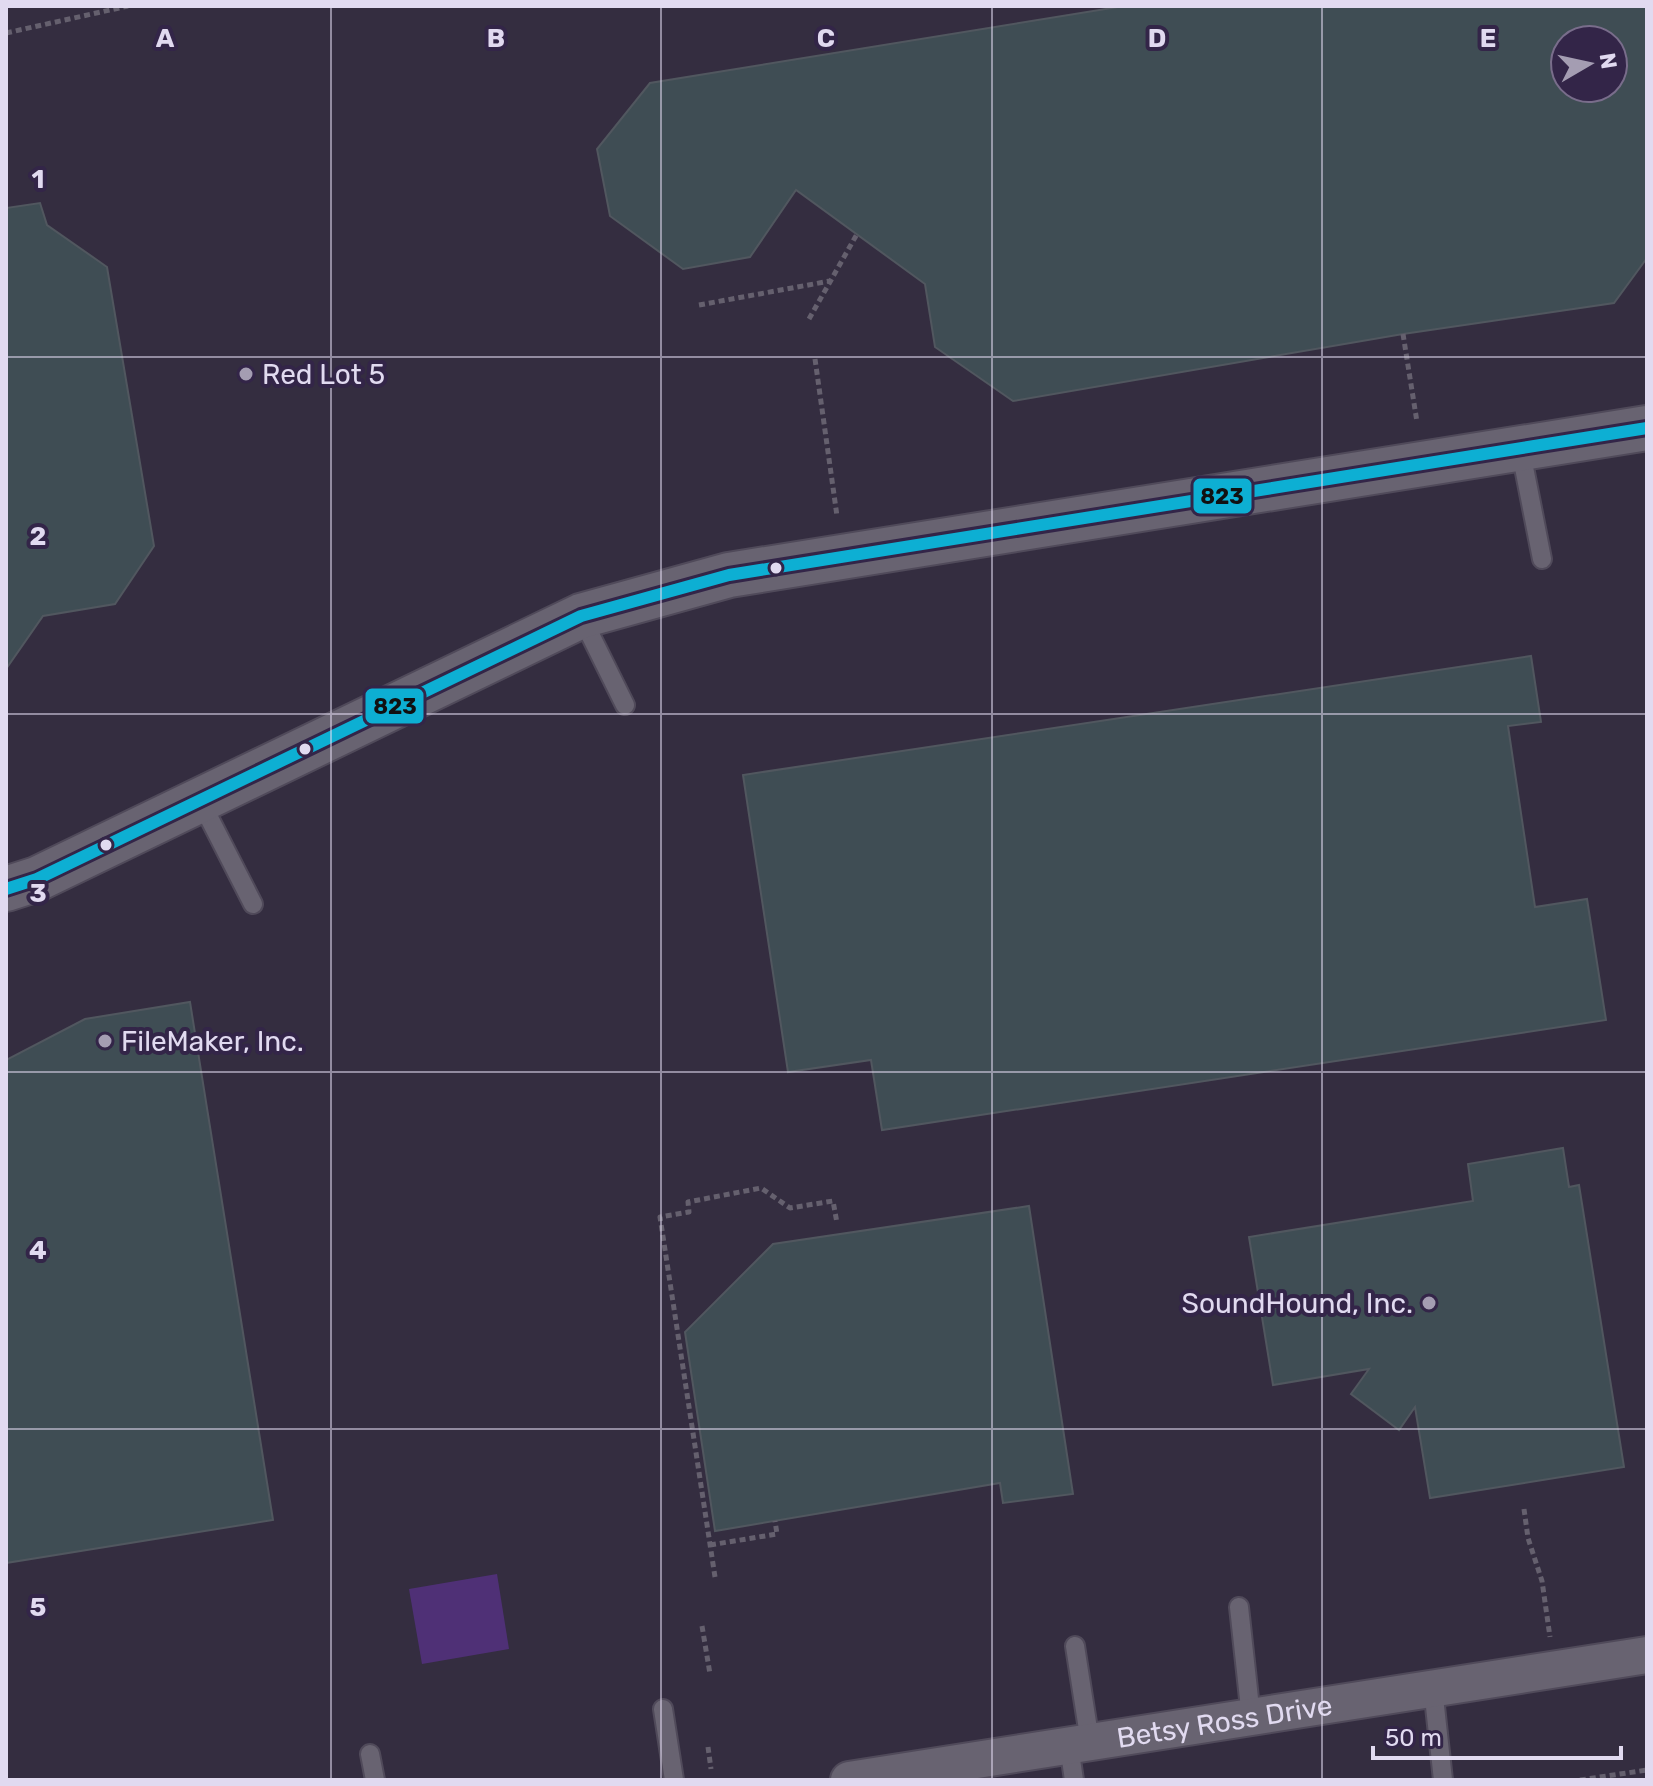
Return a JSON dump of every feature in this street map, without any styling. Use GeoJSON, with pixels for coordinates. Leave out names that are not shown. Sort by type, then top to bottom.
{"type":"FeatureCollection","features":[{"type":"Feature","properties":{"kind":"street"},"geometry":{"type":"LineString","coordinates":[[6,889],[37,879],[581,616],[729,575],[1647,428]]}},
{"type":"Feature","properties":{"kind":"street","name":"Betsy Ross Drive"},"geometry":{"type":"LineString","coordinates":[[849,1780],[930,1774],[1077,1756],[1251,1717],[1647,1655]]}},
{"type":"Feature","properties":{"kind":"lane"},"geometry":{"type":"LineString","coordinates":[[1520,447],[1542,559]]}},
{"type":"Feature","properties":{"kind":"lane"},"geometry":{"type":"LineString","coordinates":[[581,616],[625,705]]}},
{"type":"Feature","properties":{"kind":"lane"},"geometry":{"type":"LineString","coordinates":[[200,800],[253,904]]}},
{"type":"Feature","properties":{"kind":"lane"},"geometry":{"type":"LineString","coordinates":[[1239,1607],[1251,1717]]}},
{"type":"Feature","properties":{"kind":"lane"},"geometry":{"type":"LineString","coordinates":[[1075,1646],[1077,1756]]}},
{"type":"Feature","properties":{"kind":"lane"},"geometry":{"type":"LineString","coordinates":[[1433,1688],[1443,1780]]}},
{"type":"Feature","properties":{"kind":"lane"},"geometry":{"type":"LineString","coordinates":[[663,1709],[674,1780]]}},
{"type":"Feature","properties":{"kind":"lane"},"geometry":{"type":"LineString","coordinates":[[370,1754],[375,1780]]}},
{"type":"Feature","properties":{"kind":"path"},"geometry":{"type":"LineString","coordinates":[[6,33],[128,6]]}},
{"type":"Feature","properties":{"kind":"path"},"geometry":{"type":"LineString","coordinates":[[809,319],[857,234]]}},
{"type":"Feature","properties":{"kind":"path"},"geometry":{"type":"LineString","coordinates":[[699,305],[830,281]]}},
{"type":"Feature","properties":{"kind":"path"},"geometry":{"type":"LineString","coordinates":[[1403,334],[1417,422]]}},
{"type":"Feature","properties":{"kind":"path"},"geometry":{"type":"LineString","coordinates":[[815,359],[837,516]]}},
{"type":"Feature","properties":{"kind":"path"},"geometry":{"type":"LineString","coordinates":[[715,1577],[660,1217],[689,1212],[688,1202],[761,1188],[790,1208],[833,1201],[837,1223]]}},
{"type":"Feature","properties":{"kind":"path"},"geometry":{"type":"LineString","coordinates":[[1524,1509],[1528,1538],[1542,1581],[1551,1638]]}},
{"type":"Feature","properties":{"kind":"path"},"geometry":{"type":"LineString","coordinates":[[710,1545],[777,1534],[775,1521]]}},
{"type":"Feature","properties":{"kind":"path"},"geometry":{"type":"LineString","coordinates":[[702,1626],[710,1674]]}},
{"type":"Feature","properties":{"kind":"path"},"geometry":{"type":"LineString","coordinates":[[708,1747],[711,1769]]}},
{"type":"Feature","properties":{"kind":"path"},"geometry":{"type":"LineString","coordinates":[[1580,1780],[1647,1770]]}},
{"type":"Feature","properties":{"kind":"shaded area"},"geometry":{"type":"Polygon","coordinates":[[[497,1574],[509,1649],[422,1664],[409,1589],[497,1574]]]}},
{"type":"Feature","properties":{"kind":"building"},"geometry":{"type":"Polygon","coordinates":[[[1124,6],[1647,6],[1647,258],[1614,303],[1403,334],[1013,401],[935,347],[925,284],[796,190],[750,257],[683,269],[610,216],[597,149],[650,83],[1124,6]]]}},
{"type":"Feature","properties":{"kind":"building"},"geometry":{"type":"Polygon","coordinates":[[[40,203],[47,225],[107,267],[154,546],[115,604],[43,616],[6,669],[6,208],[40,203]]]}},
{"type":"Feature","properties":{"kind":"building"},"geometry":{"type":"Polygon","coordinates":[[[1531,656],[1541,722],[1508,726],[1535,907],[1587,899],[1606,1020],[882,1130],[871,1060],[788,1072],[743,775],[1531,656]]]}},
{"type":"Feature","properties":{"kind":"building"},"geometry":{"type":"Polygon","coordinates":[[[190,1002],[273,1520],[6,1563],[6,1060],[85,1019],[190,1002]]]}},
{"type":"Feature","properties":{"kind":"building","name":"SoundHound, Inc."},"geometry":{"type":"Polygon","coordinates":[[[1563,1148],[1569,1187],[1579,1185],[1624,1467],[1430,1498],[1415,1407],[1399,1430],[1351,1394],[1369,1369],[1273,1385],[1249,1237],[1473,1201],[1468,1164],[1563,1148]]]}},
{"type":"Feature","properties":{"kind":"building"},"geometry":{"type":"Polygon","coordinates":[[[1029,1206],[1073,1494],[1003,1503],[1000,1483],[715,1531],[685,1332],[773,1244],[1029,1206]]]}},
{"type":"Feature","properties":{"kind":"transit line","name":"823"},"geometry":{"type":"LineString","coordinates":[[6,889],[37,879],[581,616],[729,575],[1647,428]]}},
{"type":"Feature","properties":{"kind":"place","name":"Red Lot 5"},"geometry":{"type":"Point","coordinates":[246,374]}},
{"type":"Feature","properties":{"kind":"place","name":"FileMaker, Inc."},"geometry":{"type":"Point","coordinates":[105,1041]}},
{"type":"Feature","properties":{"kind":"place","name":"SoundHound, Inc."},"geometry":{"type":"Point","coordinates":[1429,1303]}}]}
